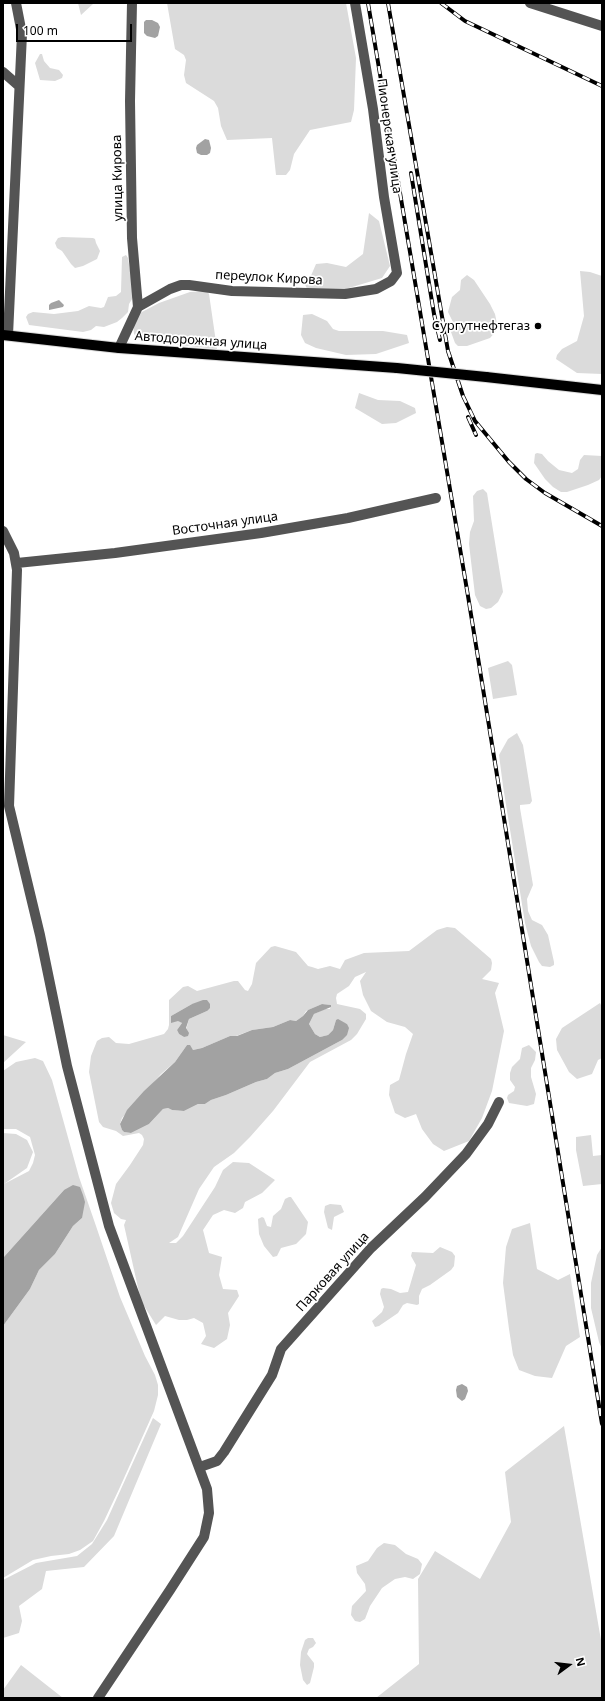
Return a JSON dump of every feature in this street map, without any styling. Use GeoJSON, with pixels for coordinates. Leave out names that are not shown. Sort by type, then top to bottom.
{"type":"FeatureCollection","features":[{"type":"Feature","properties":{"kind":"main road","name":"Автодорожная улица"},"geometry":{"type":"LineString","coordinates":[[6,335],[118,348],[397,368],[602,390]]}},
{"type":"Feature","properties":{"kind":"street"},"geometry":{"type":"LineString","coordinates":[[6,335],[13,255],[22,34],[16,3]]}},
{"type":"Feature","properties":{"kind":"street","name":"улица Кирова"},"geometry":{"type":"LineString","coordinates":[[132,3],[130,101],[132,238],[138,307]]}},
{"type":"Feature","properties":{"kind":"street","name":"Пионерская улица"},"geometry":{"type":"LineString","coordinates":[[355,3],[373,109],[384,197],[397,273]]}},
{"type":"Feature","properties":{"kind":"street"},"geometry":{"type":"LineString","coordinates":[[530,3],[602,26]]}},
{"type":"Feature","properties":{"kind":"street"},"geometry":{"type":"LineString","coordinates":[[3,72],[19,86]]}},
{"type":"Feature","properties":{"kind":"street","name":"переулок Кирова"},"geometry":{"type":"LineString","coordinates":[[138,307],[170,289],[181,285],[232,291],[345,294],[376,289],[391,281],[397,273]]}},
{"type":"Feature","properties":{"kind":"street"},"geometry":{"type":"LineString","coordinates":[[118,348],[138,307]]}},
{"type":"Feature","properties":{"kind":"street","name":"Восточная улица"},"geometry":{"type":"LineString","coordinates":[[17,563],[115,553],[191,541],[261,533],[348,518],[436,498]]}},
{"type":"Feature","properties":{"kind":"street"},"geometry":{"type":"LineString","coordinates":[[3,531],[14,553],[17,563],[9,806],[40,935],[67,1066],[109,1226],[129,1284],[207,1489],[208,1513],[204,1536],[98,1698]]}},
{"type":"Feature","properties":{"kind":"street","name":"Парковая улица"},"geometry":{"type":"LineString","coordinates":[[200,1468],[217,1461],[224,1452],[272,1375],[281,1349],[371,1248],[425,1197],[466,1154],[488,1124],[498,1102]]}},
{"type":"Feature","properties":{"kind":"shaded area"},"geometry":{"type":"Polygon","coordinates":[[[78,3],[93,3],[93,4],[81,15],[78,3]]]}},
{"type":"Feature","properties":{"kind":"shaded area"},"geometry":{"type":"Polygon","coordinates":[[[167,3],[346,3],[356,58],[354,110],[351,122],[310,130],[294,154],[290,170],[286,175],[276,175],[272,138],[227,140],[221,126],[218,108],[214,101],[186,83],[184,75],[186,60],[184,55],[175,49],[167,3]]]}},
{"type":"Feature","properties":{"kind":"shaded area"},"geometry":{"type":"Polygon","coordinates":[[[146,20],[152,20],[158,23],[160,27],[158,36],[155,38],[147,36],[144,33],[144,22],[146,20]]]}},
{"type":"Feature","properties":{"kind":"shaded area"},"geometry":{"type":"Polygon","coordinates":[[[40,54],[42,54],[44,61],[50,68],[59,70],[63,75],[62,78],[55,81],[40,80],[35,63],[40,54]]]}},
{"type":"Feature","properties":{"kind":"shaded area"},"geometry":{"type":"Polygon","coordinates":[[[205,139],[209,140],[211,148],[210,153],[207,155],[201,155],[197,153],[196,148],[197,145],[205,139]]]}},
{"type":"Feature","properties":{"kind":"shaded area"},"geometry":{"type":"Polygon","coordinates":[[[369,213],[379,221],[390,266],[382,278],[339,291],[308,291],[303,280],[310,278],[316,264],[327,263],[346,267],[363,254],[369,213]]]}},
{"type":"Feature","properties":{"kind":"shaded area"},"geometry":{"type":"Polygon","coordinates":[[[58,238],[95,239],[100,251],[97,259],[75,268],[62,251],[57,248],[55,243],[58,238]]]}},
{"type":"Feature","properties":{"kind":"shaded area"},"geometry":{"type":"Polygon","coordinates":[[[126,255],[128,258],[134,296],[129,304],[128,312],[117,322],[104,327],[96,326],[91,330],[83,332],[29,325],[26,317],[28,314],[33,312],[54,314],[78,311],[89,306],[104,307],[108,297],[116,296],[121,292],[122,257],[126,255]]]}},
{"type":"Feature","properties":{"kind":"shaded area"},"geometry":{"type":"Polygon","coordinates":[[[580,271],[590,272],[602,276],[602,374],[577,373],[556,359],[557,355],[562,349],[577,341],[584,316],[580,271]]]}},
{"type":"Feature","properties":{"kind":"shaded area"},"geometry":{"type":"Polygon","coordinates":[[[467,275],[474,280],[490,304],[495,314],[497,330],[490,338],[467,346],[458,346],[455,343],[451,332],[454,324],[448,312],[452,297],[460,290],[461,280],[467,275]]]}},
{"type":"Feature","properties":{"kind":"shaded area"},"geometry":{"type":"Polygon","coordinates":[[[207,291],[209,294],[217,349],[141,341],[134,334],[133,324],[140,313],[159,303],[190,292],[207,291]]]}},
{"type":"Feature","properties":{"kind":"shaded area"},"geometry":{"type":"Polygon","coordinates":[[[59,300],[64,305],[63,307],[49,310],[49,305],[51,303],[59,300]]]}},
{"type":"Feature","properties":{"kind":"shaded area"},"geometry":{"type":"Polygon","coordinates":[[[312,314],[327,321],[333,329],[339,331],[383,331],[407,335],[409,343],[376,354],[346,355],[316,348],[305,343],[301,335],[303,315],[312,314]]]}},
{"type":"Feature","properties":{"kind":"shaded area"},"geometry":{"type":"Polygon","coordinates":[[[359,393],[378,400],[400,401],[415,408],[416,413],[396,423],[382,424],[355,408],[359,393]]]}},
{"type":"Feature","properties":{"kind":"shaded area"},"geometry":{"type":"Polygon","coordinates":[[[535,454],[542,454],[559,470],[572,473],[578,469],[580,460],[584,455],[602,456],[602,476],[599,480],[588,485],[567,492],[561,492],[545,479],[534,463],[535,454]]]}},
{"type":"Feature","properties":{"kind":"shaded area"},"geometry":{"type":"Polygon","coordinates":[[[483,489],[487,493],[503,592],[498,602],[491,608],[486,609],[480,606],[475,595],[469,544],[470,532],[474,521],[473,496],[477,491],[483,489]]]}},
{"type":"Feature","properties":{"kind":"shaded area"},"geometry":{"type":"Polygon","coordinates":[[[508,661],[512,665],[517,695],[493,699],[488,668],[508,661]]]}},
{"type":"Feature","properties":{"kind":"shaded area"},"geometry":{"type":"Polygon","coordinates":[[[517,733],[523,745],[532,801],[530,804],[520,805],[533,885],[527,899],[528,911],[532,920],[542,925],[548,935],[554,962],[554,965],[550,967],[542,966],[539,962],[531,946],[525,923],[503,786],[499,755],[508,739],[517,733]]]}},
{"type":"Feature","properties":{"kind":"shaded area"},"geometry":{"type":"Polygon","coordinates":[[[447,927],[455,928],[491,959],[491,970],[482,979],[499,983],[495,993],[504,1031],[492,1091],[482,1118],[469,1141],[444,1151],[433,1144],[422,1129],[416,1114],[405,1118],[395,1113],[389,1095],[390,1085],[399,1080],[413,1034],[405,1027],[387,1022],[371,1011],[363,995],[360,981],[366,972],[355,977],[349,986],[337,994],[336,998],[337,1004],[360,1009],[366,1014],[366,1019],[357,1034],[351,1040],[310,1062],[273,1111],[250,1137],[234,1153],[214,1167],[199,1189],[178,1237],[169,1243],[176,1243],[183,1236],[215,1187],[223,1170],[233,1162],[249,1163],[275,1180],[262,1193],[245,1202],[243,1208],[235,1213],[224,1210],[213,1215],[203,1230],[209,1253],[222,1257],[219,1275],[223,1289],[237,1290],[239,1296],[228,1313],[230,1325],[227,1339],[214,1348],[201,1344],[206,1336],[203,1323],[194,1318],[179,1320],[165,1316],[156,1325],[141,1301],[124,1225],[126,1220],[121,1219],[114,1213],[111,1203],[116,1184],[143,1145],[144,1139],[139,1133],[123,1136],[116,1131],[103,1127],[99,1122],[89,1072],[91,1056],[97,1041],[102,1038],[109,1037],[116,1043],[129,1044],[164,1034],[169,1025],[169,1000],[183,987],[188,986],[197,991],[238,981],[245,990],[248,991],[252,984],[256,963],[271,947],[275,946],[296,952],[308,966],[318,969],[330,966],[340,969],[345,960],[364,953],[409,951],[437,930],[447,927]],[[192,1004],[171,1016],[182,1023],[177,1030],[179,1034],[184,1037],[189,1019],[207,1011],[192,1004]],[[322,1004],[306,1011],[303,1016],[296,1021],[290,1020],[273,1027],[252,1030],[236,1036],[230,1036],[202,1048],[193,1050],[187,1045],[175,1062],[161,1074],[122,1118],[120,1124],[122,1130],[124,1132],[131,1133],[149,1124],[163,1109],[168,1108],[172,1110],[184,1111],[198,1104],[205,1104],[211,1100],[267,1079],[275,1073],[288,1069],[342,1040],[347,1024],[336,1020],[333,1030],[328,1035],[320,1037],[315,1034],[309,1024],[314,1014],[325,1009],[330,1009],[331,1005],[322,1004]]]}},
{"type":"Feature","properties":{"kind":"shaded area"},"geometry":{"type":"Polygon","coordinates":[[[207,1000],[210,1004],[210,1008],[207,1011],[189,1019],[186,1028],[189,1033],[188,1036],[184,1037],[179,1034],[177,1030],[182,1023],[178,1021],[171,1023],[171,1016],[192,1004],[207,1000]]]}},
{"type":"Feature","properties":{"kind":"shaded area"},"geometry":{"type":"Polygon","coordinates":[[[600,1003],[602,1007],[602,1058],[598,1060],[592,1074],[577,1079],[569,1072],[557,1050],[556,1039],[562,1028],[600,1003]]]}},
{"type":"Feature","properties":{"kind":"shaded area"},"geometry":{"type":"Polygon","coordinates":[[[322,1004],[331,1005],[331,1007],[314,1014],[309,1024],[315,1034],[320,1037],[328,1035],[333,1030],[336,1020],[338,1019],[347,1024],[349,1028],[347,1035],[342,1040],[288,1069],[275,1073],[267,1079],[211,1100],[205,1104],[198,1104],[184,1111],[172,1110],[168,1108],[163,1109],[149,1124],[131,1133],[124,1132],[122,1130],[120,1124],[127,1110],[144,1091],[175,1062],[187,1045],[190,1045],[193,1050],[202,1048],[230,1036],[237,1036],[252,1030],[273,1027],[290,1020],[296,1021],[308,1010],[322,1004]]]}},
{"type":"Feature","properties":{"kind":"shaded area"},"geometry":{"type":"Polygon","coordinates":[[[3,1035],[26,1042],[3,1063],[3,1035]]]}},
{"type":"Feature","properties":{"kind":"shaded area"},"geometry":{"type":"Polygon","coordinates":[[[529,1045],[536,1052],[535,1060],[531,1068],[531,1077],[536,1094],[534,1104],[527,1106],[509,1103],[507,1098],[508,1095],[514,1091],[515,1087],[510,1080],[512,1067],[520,1059],[522,1048],[529,1045]]]}},
{"type":"Feature","properties":{"kind":"shaded area"},"geometry":{"type":"Polygon","coordinates":[[[35,1058],[43,1061],[52,1080],[79,1177],[120,1297],[145,1356],[155,1375],[158,1385],[158,1395],[154,1411],[120,1487],[93,1541],[80,1550],[69,1554],[33,1560],[3,1578],[3,1326],[30,1289],[39,1270],[55,1254],[73,1226],[82,1218],[64,1190],[3,1258],[3,1133],[16,1134],[27,1140],[33,1152],[27,1168],[4,1184],[29,1171],[35,1155],[30,1137],[16,1129],[3,1129],[3,1071],[16,1062],[35,1058]]]}},
{"type":"Feature","properties":{"kind":"shaded area"},"geometry":{"type":"Polygon","coordinates":[[[591,1135],[593,1156],[602,1155],[602,1184],[583,1186],[576,1150],[576,1137],[591,1135]]]}},
{"type":"Feature","properties":{"kind":"shaded area"},"geometry":{"type":"Polygon","coordinates":[[[73,1185],[80,1187],[85,1202],[82,1218],[73,1226],[55,1254],[39,1270],[30,1289],[3,1326],[3,1258],[64,1190],[73,1185]]]}},
{"type":"Feature","properties":{"kind":"shaded area"},"geometry":{"type":"Polygon","coordinates":[[[291,1197],[308,1222],[306,1234],[296,1244],[281,1248],[277,1256],[273,1257],[264,1246],[259,1234],[258,1219],[262,1217],[264,1218],[267,1226],[271,1227],[273,1216],[281,1209],[285,1199],[291,1197]]]}},
{"type":"Feature","properties":{"kind":"shaded area"},"geometry":{"type":"Polygon","coordinates":[[[330,1204],[341,1205],[344,1212],[334,1217],[332,1230],[328,1228],[324,1212],[325,1206],[330,1204]]]}},
{"type":"Feature","properties":{"kind":"shaded area"},"geometry":{"type":"Polygon","coordinates":[[[530,1223],[537,1269],[558,1280],[570,1274],[580,1337],[566,1346],[552,1378],[535,1376],[519,1370],[513,1355],[509,1329],[503,1283],[506,1247],[512,1229],[530,1223]]]}},
{"type":"Feature","properties":{"kind":"shaded area"},"geometry":{"type":"Polygon","coordinates":[[[440,1247],[452,1252],[455,1256],[454,1266],[451,1270],[422,1289],[419,1296],[419,1304],[407,1303],[403,1305],[398,1313],[379,1326],[375,1327],[372,1321],[382,1312],[384,1307],[380,1294],[381,1289],[391,1289],[400,1293],[408,1292],[416,1265],[411,1256],[412,1252],[433,1253],[440,1247]]]}},
{"type":"Feature","properties":{"kind":"shaded area"},"geometry":{"type":"Polygon","coordinates":[[[602,1247],[602,1349],[591,1308],[591,1283],[597,1255],[602,1247]]]}},
{"type":"Feature","properties":{"kind":"shaded area"},"geometry":{"type":"Polygon","coordinates":[[[462,1384],[467,1387],[468,1391],[465,1399],[462,1401],[457,1397],[456,1390],[457,1386],[462,1384]]]}},
{"type":"Feature","properties":{"kind":"shaded area"},"geometry":{"type":"Polygon","coordinates":[[[153,1418],[161,1424],[114,1536],[84,1567],[46,1571],[42,1589],[19,1606],[22,1621],[19,1633],[3,1638],[3,1580],[36,1563],[77,1556],[92,1544],[107,1520],[153,1418]]]}},
{"type":"Feature","properties":{"kind":"shaded area"},"geometry":{"type":"Polygon","coordinates":[[[564,1426],[602,1646],[602,1698],[376,1698],[419,1664],[418,1579],[435,1551],[480,1579],[511,1522],[505,1472],[564,1426]]]}},
{"type":"Feature","properties":{"kind":"shaded area"},"geometry":{"type":"Polygon","coordinates":[[[384,1543],[395,1545],[406,1554],[418,1559],[422,1564],[420,1574],[413,1579],[405,1577],[395,1579],[382,1588],[370,1606],[365,1619],[360,1622],[355,1621],[351,1615],[352,1606],[366,1591],[365,1584],[357,1573],[356,1566],[368,1561],[377,1548],[384,1543]]]}},
{"type":"Feature","properties":{"kind":"shaded area"},"geometry":{"type":"Polygon","coordinates":[[[308,1638],[313,1638],[316,1643],[309,1649],[307,1654],[314,1663],[314,1667],[310,1683],[307,1685],[303,1680],[300,1665],[301,1652],[305,1640],[308,1638]]]}},
{"type":"Feature","properties":{"kind":"shaded area"},"geometry":{"type":"Polygon","coordinates":[[[21,1665],[63,1698],[3,1698],[3,1690],[21,1665]]]}},
{"type":"Feature","properties":{"kind":"railway"},"geometry":{"type":"LineString","coordinates":[[368,3],[468,596],[602,1424]]}},
{"type":"Feature","properties":{"kind":"railway"},"geometry":{"type":"LineString","coordinates":[[388,3],[448,351],[463,396],[475,421],[509,462],[526,479],[545,493],[602,526]]}},
{"type":"Feature","properties":{"kind":"railway"},"geometry":{"type":"LineString","coordinates":[[441,3],[465,21],[602,86]]}},
{"type":"Feature","properties":{"kind":"railway"},"geometry":{"type":"LineString","coordinates":[[411,173],[434,314],[440,340]]}},
{"type":"Feature","properties":{"kind":"railway"},"geometry":{"type":"LineString","coordinates":[[468,417],[476,435]]}},
{"type":"Feature","properties":{"kind":"place","name":"Сургутнефтегаз"},"geometry":{"type":"Point","coordinates":[538,326]}}]}
